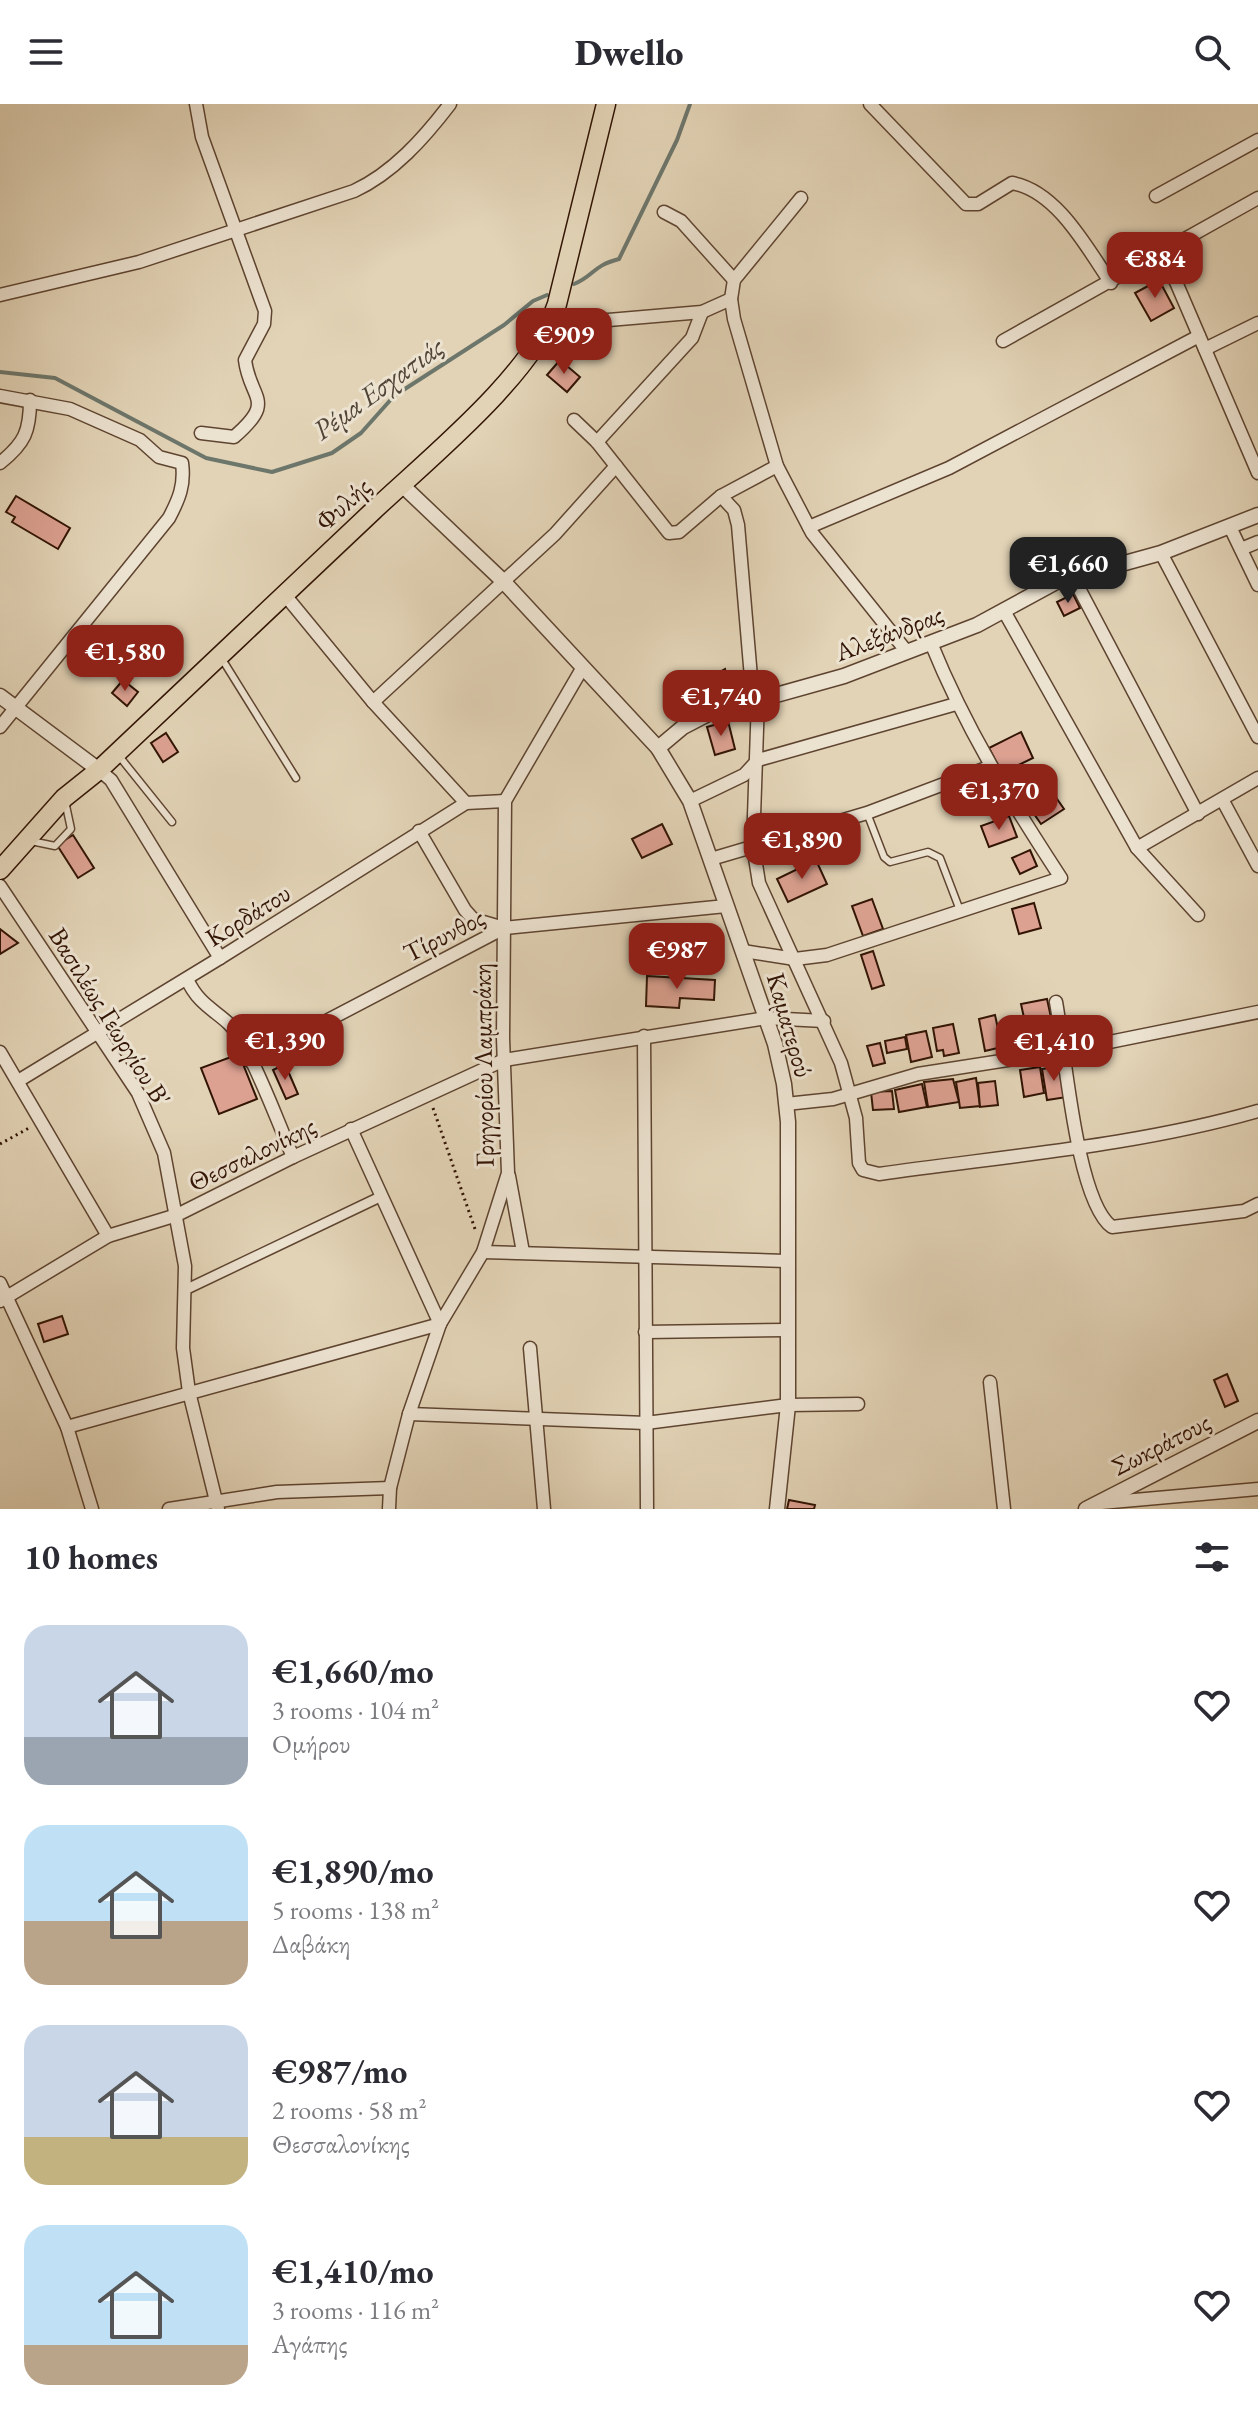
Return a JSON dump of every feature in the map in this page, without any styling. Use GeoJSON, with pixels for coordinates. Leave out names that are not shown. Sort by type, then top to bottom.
{"type":"FeatureCollection","features":[{"type":"Feature","properties":{"kind":"main road","name":"Φυλής"},"geometry":{"type":"LineString","coordinates":[[0,870],[64,798],[99,770],[285,595],[481,408],[521,365],[550,325],[606,104]]}},
{"type":"Feature","properties":{"kind":"street"},"geometry":{"type":"LineString","coordinates":[[196,104],[202,137],[265,311],[264,324],[245,360],[257,390],[256,413],[234,437],[201,433]]}},
{"type":"Feature","properties":{"kind":"street"},"geometry":{"type":"LineString","coordinates":[[0,295],[89,277],[237,231],[371,183],[430,129],[450,104]]}},
{"type":"Feature","properties":{"kind":"street"},"geometry":{"type":"LineString","coordinates":[[870,104],[966,204],[978,204],[1012,183],[1027,185],[1068,221],[1111,283]]}},
{"type":"Feature","properties":{"kind":"street"},"geometry":{"type":"LineString","coordinates":[[1156,196],[1254,142],[1258,158]]}},
{"type":"Feature","properties":{"kind":"street"},"geometry":{"type":"LineString","coordinates":[[801,198],[734,280],[731,299],[777,466],[809,527],[907,652]]}},
{"type":"Feature","properties":{"kind":"street"},"geometry":{"type":"LineString","coordinates":[[1003,341],[1258,198]]}},
{"type":"Feature","properties":{"kind":"street"},"geometry":{"type":"LineString","coordinates":[[664,212],[681,221],[734,280]]}},
{"type":"Feature","properties":{"kind":"street"},"geometry":{"type":"LineString","coordinates":[[1159,254],[1205,349],[1258,473]]}},
{"type":"Feature","properties":{"kind":"street"},"geometry":{"type":"LineString","coordinates":[[550,325],[702,312],[731,299]]}},
{"type":"Feature","properties":{"kind":"street"},"geometry":{"type":"LineString","coordinates":[[597,442],[692,338],[702,312]]}},
{"type":"Feature","properties":{"kind":"street"},"geometry":{"type":"LineString","coordinates":[[1205,349],[1257,327]]}},
{"type":"Feature","properties":{"kind":"street"},"geometry":{"type":"LineString","coordinates":[[809,527],[949,468],[1199,336]]}},
{"type":"Feature","properties":{"kind":"street"},"geometry":{"type":"LineString","coordinates":[[0,396],[70,409],[140,440],[159,457],[182,463],[181,495],[169,518],[0,727]]}},
{"type":"Feature","properties":{"kind":"street"},"geometry":{"type":"LineString","coordinates":[[0,463],[20,448],[30,431],[30,400]]}},
{"type":"Feature","properties":{"kind":"street"},"geometry":{"type":"LineString","coordinates":[[574,420],[597,442],[669,533],[679,532],[721,496],[777,466]]}},
{"type":"Feature","properties":{"kind":"street"},"geometry":{"type":"LineString","coordinates":[[373,702],[555,534],[616,466]]}},
{"type":"Feature","properties":{"kind":"street","name":"Καματερού"},"geometry":{"type":"LineString","coordinates":[[401,484],[503,581],[658,748],[690,801],[766,1018],[782,1073],[786,1104],[788,1405],[777,1509]]}},
{"type":"Feature","properties":{"kind":"street"},"geometry":{"type":"LineString","coordinates":[[721,496],[734,510],[738,525],[756,701],[758,760],[753,845],[761,892],[824,1021],[851,1094],[859,1163],[863,1170],[879,1174],[1079,1146],[1223,1121],[1258,1111]]}},
{"type":"Feature","properties":{"kind":"street","name":"Αλεξάνδρας"},"geometry":{"type":"LineString","coordinates":[[658,748],[683,727],[708,714],[819,684],[931,643],[1004,611],[1056,582],[1161,553],[1258,515]]}},
{"type":"Feature","properties":{"kind":"street"},"geometry":{"type":"LineString","coordinates":[[1230,527],[1258,585]]}},
{"type":"Feature","properties":{"kind":"street"},"geometry":{"type":"LineString","coordinates":[[1241,549],[1258,542]]}},
{"type":"Feature","properties":{"kind":"street"},"geometry":{"type":"LineString","coordinates":[[1161,553],[1258,737]]}},
{"type":"Feature","properties":{"kind":"street"},"geometry":{"type":"LineString","coordinates":[[1073,577],[1198,814]]}},
{"type":"Feature","properties":{"kind":"street"},"geometry":{"type":"LineString","coordinates":[[285,595],[373,702],[466,803]]}},
{"type":"Feature","properties":{"kind":"street"},"geometry":{"type":"LineString","coordinates":[[1004,611],[1137,848],[1198,915]]}},
{"type":"Feature","properties":{"kind":"street"},"geometry":{"type":"LineString","coordinates":[[743,951],[795,959],[827,955],[1061,878],[989,767],[956,704],[931,643]]}},
{"type":"Feature","properties":{"kind":"street","name":"Γρηγορίου Λαμπράκη"},"geometry":{"type":"LineString","coordinates":[[389,1509],[390,1488],[409,1414],[440,1324],[483,1252],[508,1173],[504,1060],[505,801],[583,667]]}},
{"type":"Feature","properties":{"kind":"street"},"geometry":{"type":"LineString","coordinates":[[0,696],[111,780],[220,958]]}},
{"type":"Feature","properties":{"kind":"street"},"geometry":{"type":"LineString","coordinates":[[690,801],[744,775],[758,760],[956,704]]}},
{"type":"Feature","properties":{"kind":"street"},"geometry":{"type":"LineString","coordinates":[[711,859],[867,813],[989,767]]}},
{"type":"Feature","properties":{"kind":"street"},"geometry":{"type":"LineString","coordinates":[[1137,848],[1258,778]]}},
{"type":"Feature","properties":{"kind":"street","name":"Κορδάτου"},"geometry":{"type":"LineString","coordinates":[[18,1081],[187,979],[466,803],[505,801]]}},
{"type":"Feature","properties":{"kind":"street"},"geometry":{"type":"LineString","coordinates":[[1223,801],[1258,866]]}},
{"type":"Feature","properties":{"kind":"street"},"geometry":{"type":"LineString","coordinates":[[419,831],[465,910],[473,919],[504,928]]}},
{"type":"Feature","properties":{"kind":"street","name":"Βασιλέως Γεωργίου Β'"},"geometry":{"type":"LineString","coordinates":[[0,886],[100,1031],[138,1093],[164,1153],[177,1215],[187,1289],[183,1348],[189,1392],[216,1504]]}},
{"type":"Feature","properties":{"kind":"street","name":"Τίρυνθος"},"geometry":{"type":"LineString","coordinates":[[250,1061],[504,928],[726,906]]}},
{"type":"Feature","properties":{"kind":"street"},"geometry":{"type":"LineString","coordinates":[[187,979],[198,1000],[232,1027],[293,1157]]}},
{"type":"Feature","properties":{"kind":"street"},"geometry":{"type":"LineString","coordinates":[[1056,1002],[1079,1146],[1096,1209],[1112,1227],[1244,1211],[1258,1204]]}},
{"type":"Feature","properties":{"kind":"street"},"geometry":{"type":"LineString","coordinates":[[786,1104],[851,1094],[918,1074],[1065,1051],[1258,1012]]}},
{"type":"Feature","properties":{"kind":"street","name":"Θεσσαλονίκης"},"geometry":{"type":"LineString","coordinates":[[3,1299],[108,1236],[177,1215],[351,1129],[504,1060],[766,1018],[824,1021]]}},
{"type":"Feature","properties":{"kind":"street"},"geometry":{"type":"LineString","coordinates":[[644,1036],[647,1509]]}},
{"type":"Feature","properties":{"kind":"street"},"geometry":{"type":"LineString","coordinates":[[0,1052],[108,1236]]}},
{"type":"Feature","properties":{"kind":"street"},"geometry":{"type":"LineString","coordinates":[[67,1427],[440,1324],[351,1129]]}},
{"type":"Feature","properties":{"kind":"street"},"geometry":{"type":"LineString","coordinates":[[508,1173],[523,1252]]}},
{"type":"Feature","properties":{"kind":"street"},"geometry":{"type":"LineString","coordinates":[[187,1289],[382,1196]]}},
{"type":"Feature","properties":{"kind":"street"},"geometry":{"type":"LineString","coordinates":[[483,1252],[786,1261]]}},
{"type":"Feature","properties":{"kind":"street"},"geometry":{"type":"LineString","coordinates":[[0,1283],[3,1299],[67,1427],[92,1509]]}},
{"type":"Feature","properties":{"kind":"street"},"geometry":{"type":"LineString","coordinates":[[645,1332],[786,1330]]}},
{"type":"Feature","properties":{"kind":"street"},"geometry":{"type":"LineString","coordinates":[[530,1348],[544,1509]]}},
{"type":"Feature","properties":{"kind":"street"},"geometry":{"type":"LineString","coordinates":[[990,1382],[1004,1509]]}},
{"type":"Feature","properties":{"kind":"street"},"geometry":{"type":"LineString","coordinates":[[409,1414],[646,1423],[788,1405],[858,1404]]}},
{"type":"Feature","properties":{"kind":"street","name":"Σωκράτους"},"geometry":{"type":"LineString","coordinates":[[1092,1506],[1258,1421]]}},
{"type":"Feature","properties":{"kind":"street"},"geometry":{"type":"LineString","coordinates":[[169,1509],[277,1492],[390,1488]]}},
{"type":"Feature","properties":{"kind":"street"},"geometry":{"type":"LineString","coordinates":[[1092,1506],[1258,1489]]}},
{"type":"Feature","properties":{"kind":"lane"},"geometry":{"type":"LineString","coordinates":[[220,656],[296,778]]}},
{"type":"Feature","properties":{"kind":"lane"},"geometry":{"type":"LineString","coordinates":[[117,753],[172,822]]}},
{"type":"Feature","properties":{"kind":"lane"},"geometry":{"type":"LineString","coordinates":[[867,813],[884,857],[890,862],[928,852],[940,858],[961,913]]}},
{"type":"Feature","properties":{"kind":"path"},"geometry":{"type":"LineString","coordinates":[[428,1093],[483,1252]]}},
{"type":"Feature","properties":{"kind":"path"},"geometry":{"type":"LineString","coordinates":[[0,1144],[42,1120]]}},
{"type":"Feature","properties":{"kind":"building"},"geometry":{"type":"Polygon","coordinates":[[[1159,280],[1174,308],[1151,321],[1135,293],[1159,280]]]}},
{"type":"Feature","properties":{"kind":"building"},"geometry":{"type":"Polygon","coordinates":[[[560,360],[580,377],[567,392],[547,375],[560,360]]]}},
{"type":"Feature","properties":{"kind":"building"},"geometry":{"type":"Polygon","coordinates":[[[16,496],[70,528],[58,549],[12,522],[15,517],[6,512],[16,496]]]}},
{"type":"Feature","properties":{"kind":"building"},"geometry":{"type":"Polygon","coordinates":[[[1073,594],[1080,608],[1064,616],[1057,602],[1073,594]]]}},
{"type":"Feature","properties":{"kind":"building"},"geometry":{"type":"Polygon","coordinates":[[[725,669],[729,696],[705,708],[703,681],[725,669]]]}},
{"type":"Feature","properties":{"kind":"building"},"geometry":{"type":"Polygon","coordinates":[[[123,680],[138,692],[127,706],[112,693],[123,680]]]}},
{"type":"Feature","properties":{"kind":"building"},"geometry":{"type":"Polygon","coordinates":[[[728,721],[735,749],[715,755],[707,727],[728,721]]]}},
{"type":"Feature","properties":{"kind":"building"},"geometry":{"type":"Polygon","coordinates":[[[1021,732],[1033,758],[1002,773],[989,748],[1021,732]]]}},
{"type":"Feature","properties":{"kind":"building"},"geometry":{"type":"Polygon","coordinates":[[[166,733],[178,752],[163,762],[151,743],[166,733]]]}},
{"type":"Feature","properties":{"kind":"building"},"geometry":{"type":"Polygon","coordinates":[[[1055,796],[1064,809],[1041,824],[1032,811],[1055,796]]]}},
{"type":"Feature","properties":{"kind":"building"},"geometry":{"type":"Polygon","coordinates":[[[1009,816],[1017,837],[989,847],[981,826],[1009,816]]]}},
{"type":"Feature","properties":{"kind":"building"},"geometry":{"type":"Polygon","coordinates":[[[662,824],[672,844],[642,858],[632,839],[662,824]]]}},
{"type":"Feature","properties":{"kind":"building"},"geometry":{"type":"Polygon","coordinates":[[[73,835],[94,868],[78,878],[57,845],[73,835]]]}},
{"type":"Feature","properties":{"kind":"building"},"geometry":{"type":"Polygon","coordinates":[[[1030,850],[1037,866],[1020,874],[1012,858],[1030,850]]]}},
{"type":"Feature","properties":{"kind":"building"},"geometry":{"type":"Polygon","coordinates":[[[816,860],[827,884],[788,902],[777,879],[816,860]]]}},
{"type":"Feature","properties":{"kind":"building"},"geometry":{"type":"Polygon","coordinates":[[[872,899],[883,929],[863,936],[852,906],[872,899]]]}},
{"type":"Feature","properties":{"kind":"building"},"geometry":{"type":"Polygon","coordinates":[[[1034,903],[1041,928],[1019,934],[1012,909],[1034,903]]]}},
{"type":"Feature","properties":{"kind":"building"},"geometry":{"type":"Polygon","coordinates":[[[0,929],[18,943],[0,954],[0,929]]]}},
{"type":"Feature","properties":{"kind":"building"},"geometry":{"type":"Polygon","coordinates":[[[873,951],[884,985],[872,989],[861,955],[873,951]]]}},
{"type":"Feature","properties":{"kind":"building"},"geometry":{"type":"Polygon","coordinates":[[[647,976],[715,980],[714,1000],[680,998],[679,1008],[646,1006],[647,976]]]}},
{"type":"Feature","properties":{"kind":"building"},"geometry":{"type":"Polygon","coordinates":[[[1047,999],[1052,1022],[1026,1027],[1021,1004],[1047,999]]]}},
{"type":"Feature","properties":{"kind":"building"},"geometry":{"type":"Polygon","coordinates":[[[995,1015],[1002,1047],[985,1051],[979,1019],[995,1015]]]}},
{"type":"Feature","properties":{"kind":"building"},"geometry":{"type":"Polygon","coordinates":[[[953,1024],[959,1053],[944,1056],[943,1050],[937,1051],[933,1028],[953,1024]]]}},
{"type":"Feature","properties":{"kind":"building"},"geometry":{"type":"Polygon","coordinates":[[[926,1031],[932,1057],[911,1062],[906,1035],[926,1031]]]}},
{"type":"Feature","properties":{"kind":"building"},"geometry":{"type":"Polygon","coordinates":[[[905,1037],[907,1049],[887,1053],[885,1041],[905,1037]]]}},
{"type":"Feature","properties":{"kind":"building"},"geometry":{"type":"Polygon","coordinates":[[[880,1043],[885,1063],[873,1066],[867,1046],[880,1043]]]}},
{"type":"Feature","properties":{"kind":"building"},"geometry":{"type":"Polygon","coordinates":[[[239,1054],[257,1099],[219,1114],[201,1068],[239,1054]]]}},
{"type":"Feature","properties":{"kind":"building"},"geometry":{"type":"Polygon","coordinates":[[[285,1064],[298,1094],[286,1099],[273,1070],[285,1064]]]}},
{"type":"Feature","properties":{"kind":"building"},"geometry":{"type":"Polygon","coordinates":[[[1062,1066],[1067,1097],[1047,1100],[1042,1069],[1062,1066]]]}},
{"type":"Feature","properties":{"kind":"building"},"geometry":{"type":"Polygon","coordinates":[[[1040,1067],[1044,1093],[1024,1097],[1020,1070],[1040,1067]]]}},
{"type":"Feature","properties":{"kind":"building"},"geometry":{"type":"Polygon","coordinates":[[[976,1078],[980,1106],[960,1108],[956,1082],[976,1078]]]}},
{"type":"Feature","properties":{"kind":"building"},"geometry":{"type":"Polygon","coordinates":[[[953,1079],[959,1102],[928,1107],[924,1082],[953,1079]]]}},
{"type":"Feature","properties":{"kind":"building"},"geometry":{"type":"Polygon","coordinates":[[[995,1081],[998,1105],[980,1107],[978,1083],[995,1081]]]}},
{"type":"Feature","properties":{"kind":"building"},"geometry":{"type":"Polygon","coordinates":[[[922,1084],[927,1107],[899,1112],[895,1090],[922,1084]]]}},
{"type":"Feature","properties":{"kind":"building"},"geometry":{"type":"Polygon","coordinates":[[[892,1091],[894,1109],[873,1110],[871,1092],[892,1091]]]}},
{"type":"Feature","properties":{"kind":"building"},"geometry":{"type":"Polygon","coordinates":[[[62,1316],[68,1334],[44,1342],[38,1324],[62,1316]]]}},
{"type":"Feature","properties":{"kind":"building"},"geometry":{"type":"Polygon","coordinates":[[[1227,1374],[1238,1401],[1225,1407],[1214,1380],[1227,1374]]]}},
{"type":"Feature","properties":{"kind":"building"},"geometry":{"type":"Polygon","coordinates":[[[789,1500],[815,1505],[814,1509],[787,1509],[789,1500]]]}},
{"type":"Feature","properties":{"kind":"waterway","name":"Ρέμα Εσχατιάς"},"geometry":{"type":"LineString","coordinates":[[574,284],[603,265],[619,259],[677,140],[690,104]]}},
{"type":"Feature","properties":{"kind":"waterway","name":"Ρέμα Εσχατιάς"},"geometry":{"type":"LineString","coordinates":[[0,372],[55,378],[206,458],[272,472],[332,453],[361,433],[394,396],[504,325],[533,301],[547,295]]}}]}
